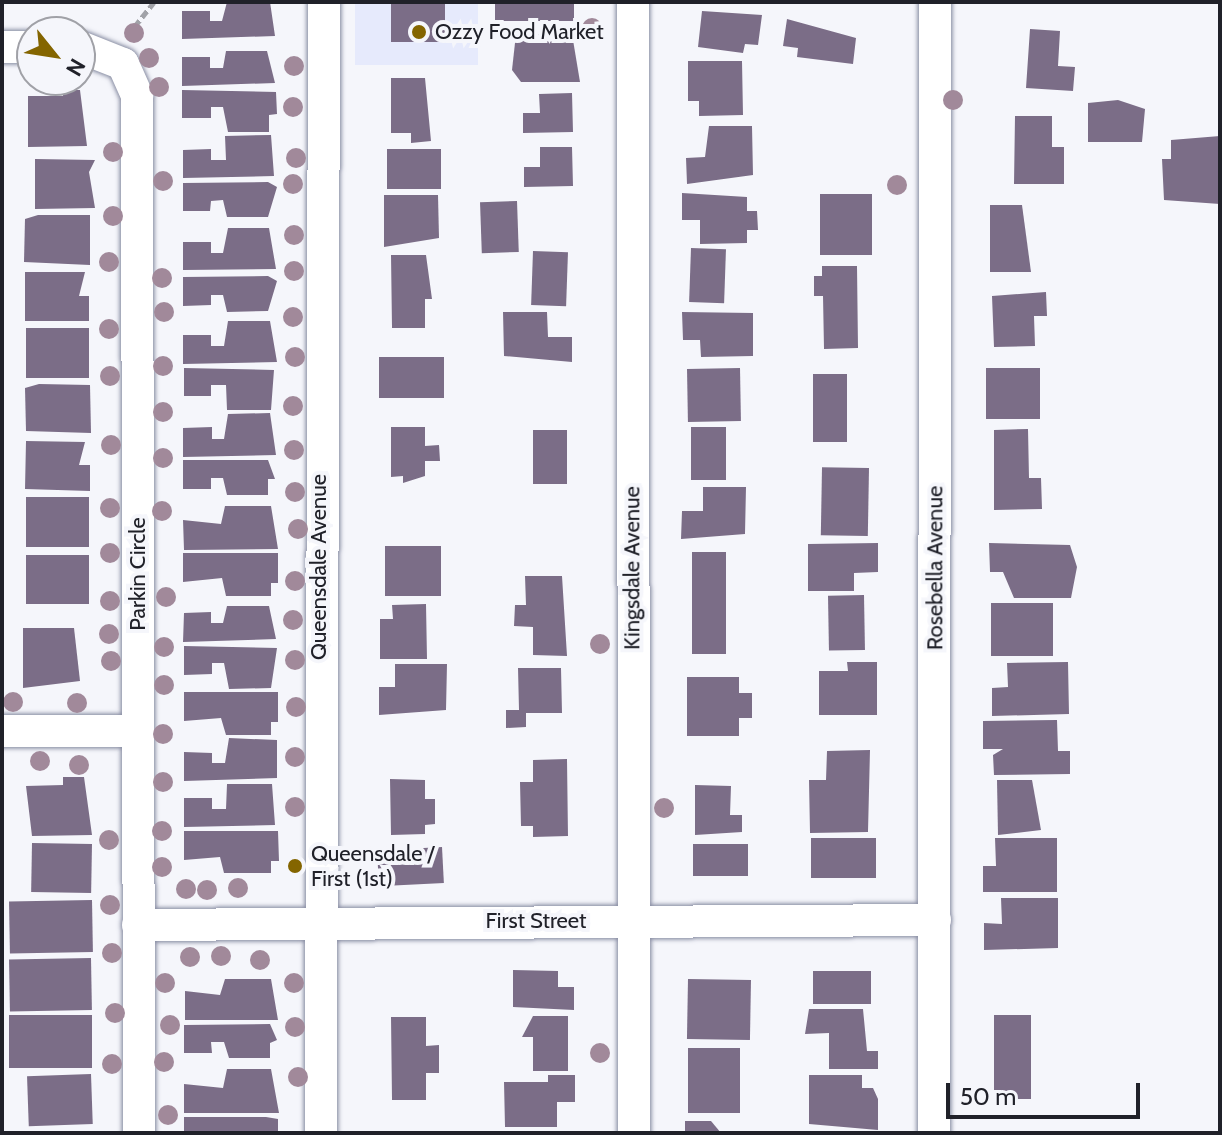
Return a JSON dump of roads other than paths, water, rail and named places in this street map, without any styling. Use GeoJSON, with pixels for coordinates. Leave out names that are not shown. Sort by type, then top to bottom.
{"type":"FeatureCollection","features":[{"type":"Feature","properties":{"kind":"street","name":"Queensdale Avenue"},"geometry":{"type":"LineString","coordinates":[[321,1133],[324,2]]}},
{"type":"Feature","properties":{"kind":"street","name":"Kingsdale Avenue"},"geometry":{"type":"LineString","coordinates":[[633,2],[634,1133]]}},
{"type":"Feature","properties":{"kind":"street","name":"Rosebella Avenue"},"geometry":{"type":"LineString","coordinates":[[934,1133],[935,2]]}},
{"type":"Feature","properties":{"kind":"street","name":"Parkin Circle"},"geometry":{"type":"LineString","coordinates":[[96,52],[123,64],[137,96],[139,1133]]}},
{"type":"Feature","properties":{"kind":"street"},"geometry":{"type":"LineString","coordinates":[[2,731],[138,731]]}},
{"type":"Feature","properties":{"kind":"street","name":"First Street"},"geometry":{"type":"LineString","coordinates":[[138,925],[935,920]]}},
{"type":"Feature","properties":{"kind":"place","name":"Ozzy Food Market"},"geometry":{"type":"Point","coordinates":[419,32]}},
{"type":"Feature","properties":{"kind":"place","name":"Queensdale / First (1st)"},"geometry":{"type":"Point","coordinates":[295,866]}}]}
